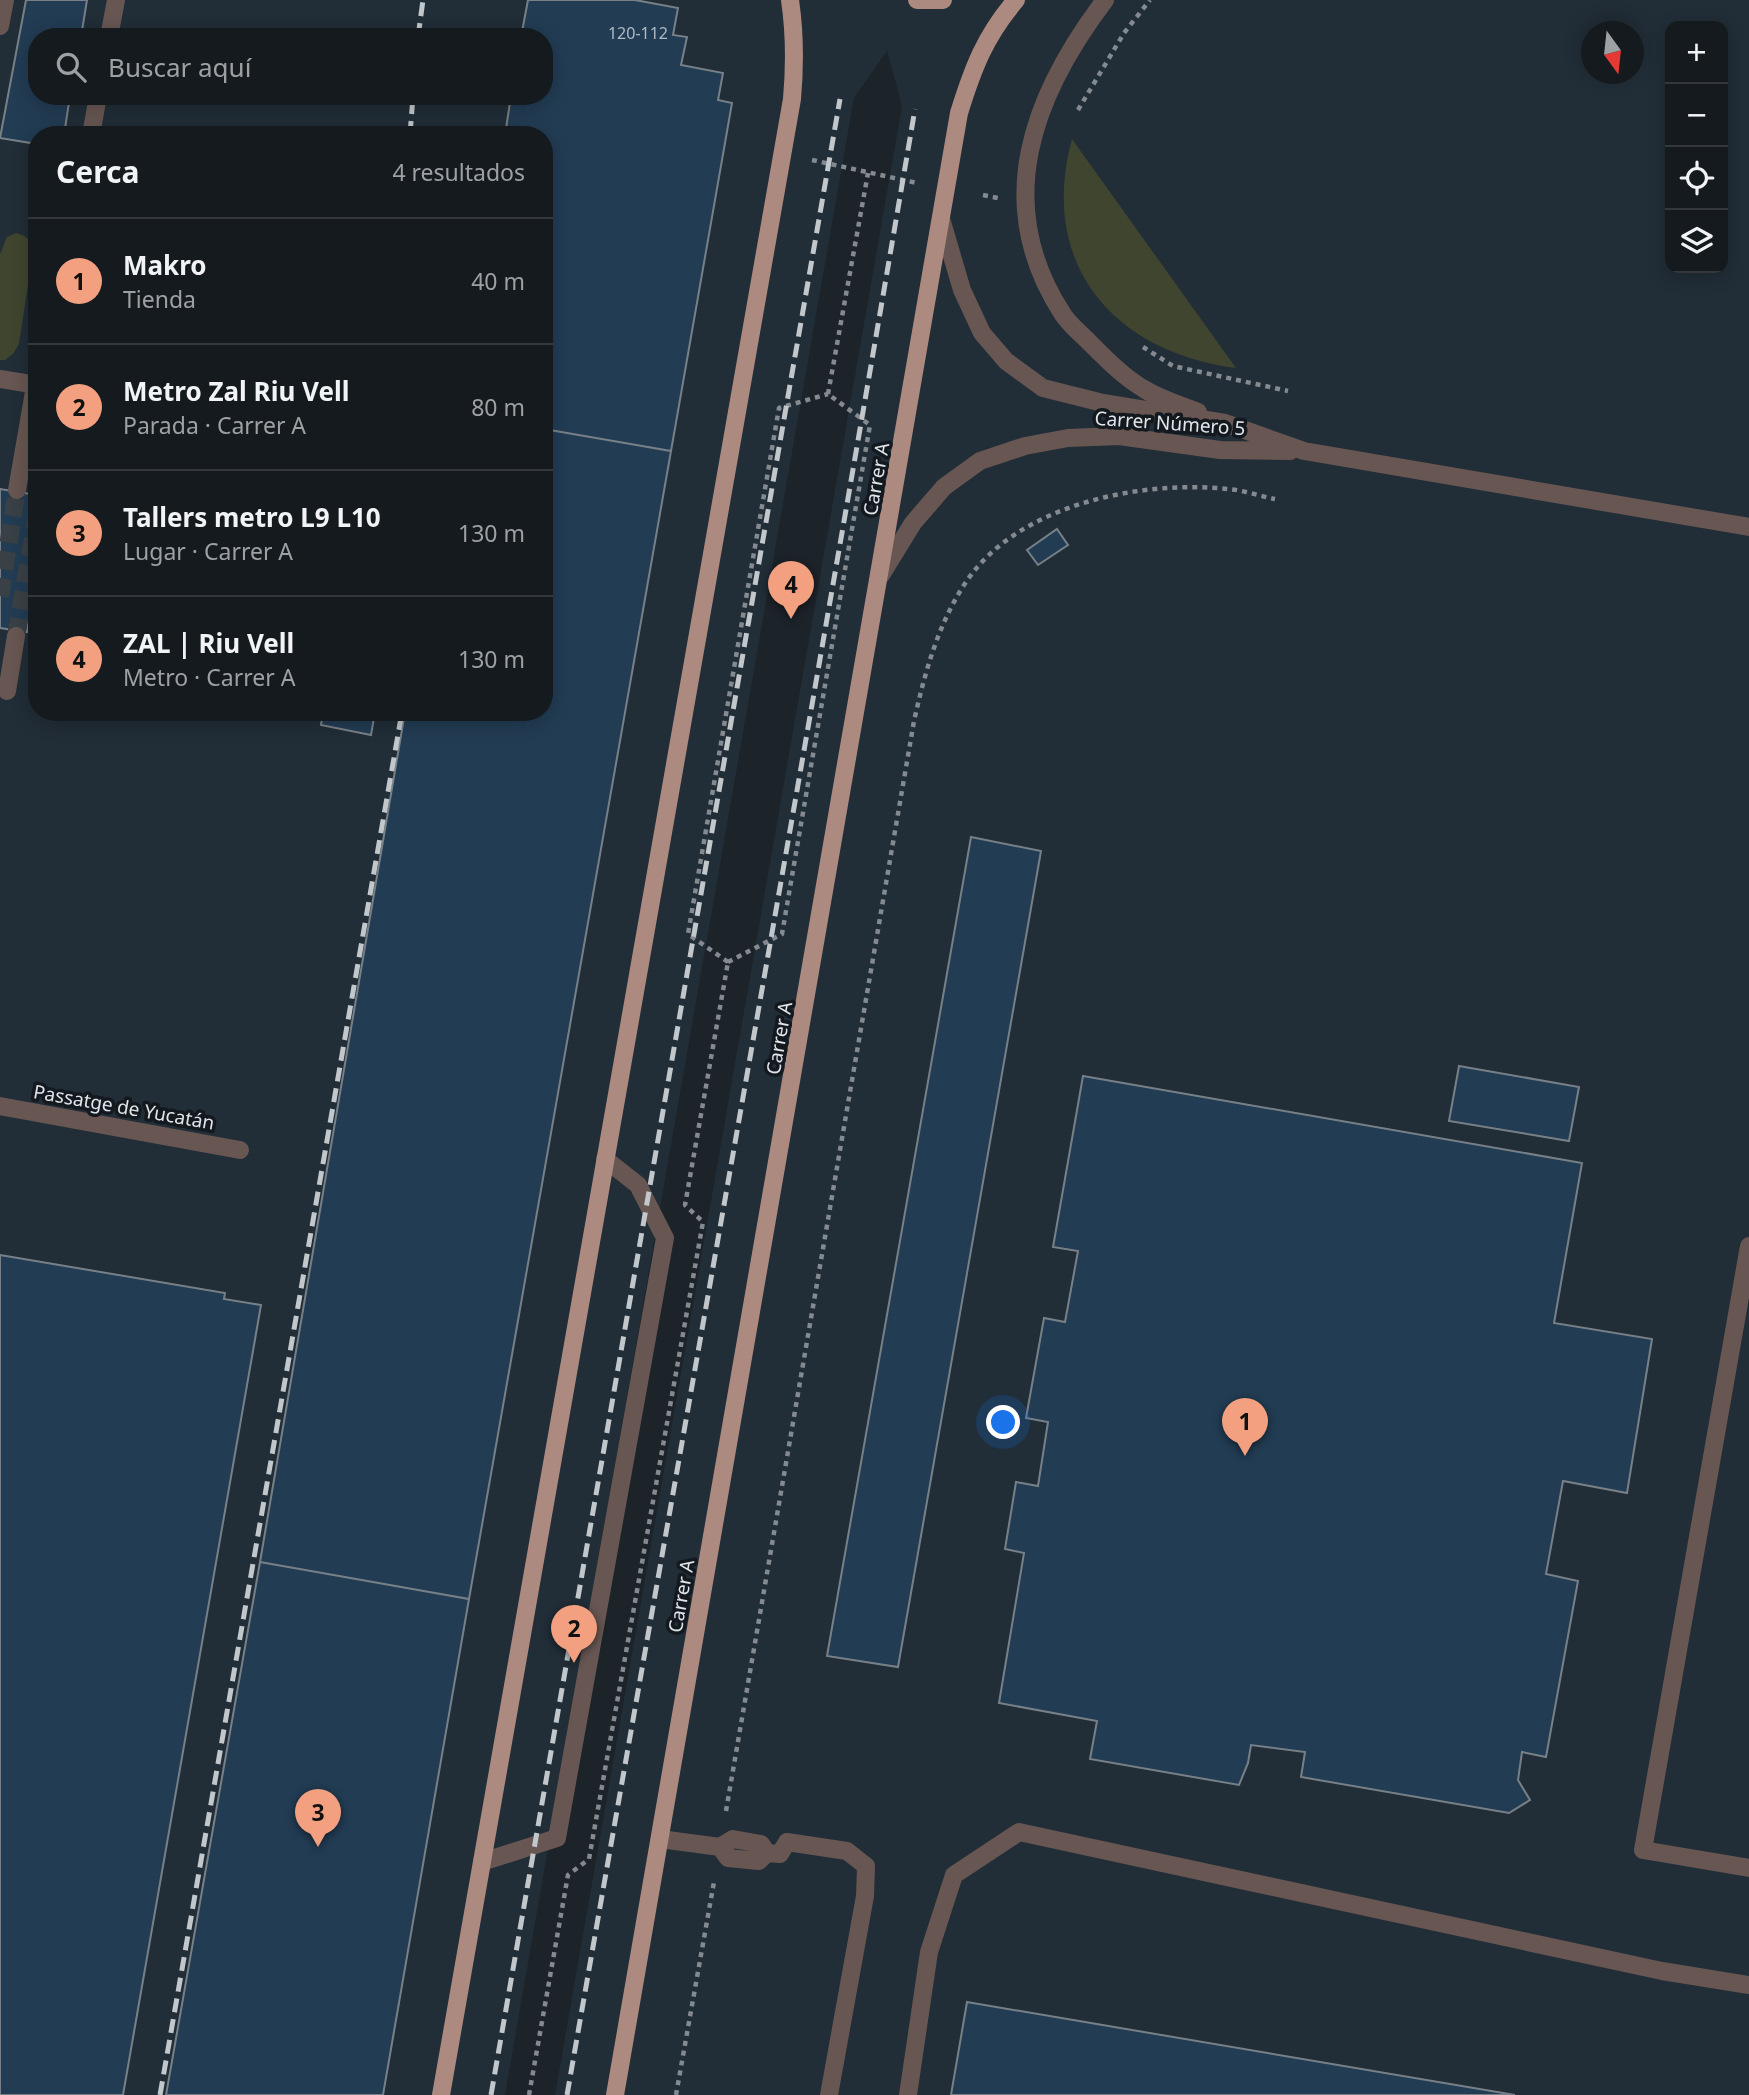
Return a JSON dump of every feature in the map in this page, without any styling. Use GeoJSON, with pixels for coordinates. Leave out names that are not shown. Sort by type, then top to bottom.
{"type":"FeatureCollection","features":[{"type":"Feature","properties":{"kind":"main road"},"geometry":{"type":"LineString","coordinates":[[441,2095],[792,99],[796,59],[790,0]]}},
{"type":"Feature","properties":{"kind":"main road"},"geometry":{"type":"LineString","coordinates":[[917,0],[943,0]]}},
{"type":"Feature","properties":{"kind":"main road","name":"Carrer A"},"geometry":{"type":"LineString","coordinates":[[615,2095],[960,113],[971,75],[990,32],[1016,0]]}},
{"type":"Feature","properties":{"kind":"street"},"geometry":{"type":"LineString","coordinates":[[0,26],[5,0]]}},
{"type":"Feature","properties":{"kind":"street"},"geometry":{"type":"LineString","coordinates":[[111,28],[116,0]]}},
{"type":"Feature","properties":{"kind":"street"},"geometry":{"type":"LineString","coordinates":[[1105,0],[1068,55],[1043,103],[1030,144],[1025,184],[1028,233],[1041,274],[1063,315],[1101,354],[1144,390],[1224,424]]}},
{"type":"Feature","properties":{"kind":"street"},"geometry":{"type":"LineString","coordinates":[[93,126],[96,105]]}},
{"type":"Feature","properties":{"kind":"street","name":"Carrer Número 5"},"geometry":{"type":"LineString","coordinates":[[942,222],[962,290],[982,333],[1006,361],[1043,388],[1103,403],[1224,424],[1304,450],[1749,527]]}},
{"type":"Feature","properties":{"kind":"street"},"geometry":{"type":"LineString","coordinates":[[5,380],[28,384]]}},
{"type":"Feature","properties":{"kind":"street"},"geometry":{"type":"LineString","coordinates":[[18,490],[28,432]]}},
{"type":"Feature","properties":{"kind":"street","name":"Carrer Número 5"},"geometry":{"type":"LineString","coordinates":[[881,575],[913,523],[944,487],[980,461],[1025,446],[1068,438],[1118,436],[1220,450],[1304,450]]}},
{"type":"Feature","properties":{"kind":"street"},"geometry":{"type":"LineString","coordinates":[[7,691],[16,636]]}},
{"type":"Feature","properties":{"kind":"street","name":"Passatge de Yucatán"},"geometry":{"type":"LineString","coordinates":[[0,1106],[240,1150]]}},
{"type":"Feature","properties":{"kind":"street"},"geometry":{"type":"LineString","coordinates":[[482,1862],[557,1838],[665,1238],[638,1185],[605,1159]]}},
{"type":"Feature","properties":{"kind":"street"},"geometry":{"type":"LineString","coordinates":[[1749,1246],[1643,1850],[1749,1868]]}},
{"type":"Feature","properties":{"kind":"street"},"geometry":{"type":"LineString","coordinates":[[908,2095],[929,1952],[954,1875],[1019,1832],[1662,1971],[1749,1985]]}},
{"type":"Feature","properties":{"kind":"street"},"geometry":{"type":"LineString","coordinates":[[660,1839],[720,1847],[733,1839],[761,1844],[774,1854],[787,1843],[811,1846],[847,1851],[866,1866],[865,1896],[829,2095]]}},
{"type":"Feature","properties":{"kind":"path"},"geometry":{"type":"LineString","coordinates":[[1072,120],[1124,33],[1150,0]]}},
{"type":"Feature","properties":{"kind":"path"},"geometry":{"type":"LineString","coordinates":[[812,160],[919,184]]}},
{"type":"Feature","properties":{"kind":"path"},"geometry":{"type":"LineString","coordinates":[[828,394],[868,173]]}},
{"type":"Feature","properties":{"kind":"path"},"geometry":{"type":"LineString","coordinates":[[1141,346],[1173,366],[1288,391]]}},
{"type":"Feature","properties":{"kind":"path","name":"Carrer A"},"geometry":{"type":"LineString","coordinates":[[828,394],[870,425],[782,934],[728,962],[688,934],[779,408],[828,394]]}},
{"type":"Feature","properties":{"kind":"path"},"geometry":{"type":"LineString","coordinates":[[677,2095],[914,721],[926,667],[946,615],[968,579],[999,547],[1038,521],[1088,501],[1151,488],[1228,489],[1275,499]]}},
{"type":"Feature","properties":{"kind":"shaded area"},"geometry":{"type":"Polygon","coordinates":[[[0,0],[1749,0],[1749,2095],[555,2095],[902,106],[887,51],[854,98],[505,2095],[0,2095],[0,0]]]}},
{"type":"Feature","properties":{"kind":"green space"},"geometry":{"type":"Polygon","coordinates":[[[1072,139],[1236,368],[1192,359],[1154,343],[1121,321],[1095,294],[1077,262],[1066,225],[1064,184],[1072,139]]]}},
{"type":"Feature","properties":{"kind":"green space"},"geometry":{"type":"Polygon","coordinates":[[[16,233],[28,239],[28,285],[19,344],[13,354],[0,360],[0,254],[7,237],[16,233]]]}},
{"type":"Feature","properties":{"kind":"building"},"geometry":{"type":"Polygon","coordinates":[[[26,0],[87,0],[82,28],[28,28],[28,105],[69,105],[65,126],[28,126],[28,143],[0,138],[26,0]]]}},
{"type":"Feature","properties":{"kind":"building"},"geometry":{"type":"Polygon","coordinates":[[[528,0],[635,0],[678,8],[673,35],[687,37],[681,65],[723,73],[718,100],[732,103],[671,451],[553,431],[553,126],[506,126],[510,105],[553,105],[553,28],[523,28],[528,0]]]}},
{"type":"Feature","properties":{"kind":"building"},"geometry":{"type":"Polygon","coordinates":[[[553,431],[671,451],[469,1599],[260,1562],[403,721],[553,721],[553,431]]]}},
{"type":"Feature","properties":{"kind":"building"},"geometry":{"type":"Polygon","coordinates":[[[0,489],[28,494],[28,626],[27,632],[0,628],[0,489]]]}},
{"type":"Feature","properties":{"kind":"building"},"geometry":{"type":"Polygon","coordinates":[[[1057,529],[1068,545],[1038,565],[1027,550],[1057,529]]]}},
{"type":"Feature","properties":{"kind":"building"},"geometry":{"type":"Polygon","coordinates":[[[322,721],[373,721],[371,735],[321,725],[322,721]]]}},
{"type":"Feature","properties":{"kind":"building"},"geometry":{"type":"Polygon","coordinates":[[[971,837],[1041,851],[898,1667],[827,1656],[971,837]]]}},
{"type":"Feature","properties":{"kind":"building"},"geometry":{"type":"Polygon","coordinates":[[[1459,1066],[1579,1087],[1569,1141],[1449,1121],[1459,1066]]]}},
{"type":"Feature","properties":{"kind":"building"},"geometry":{"type":"Polygon","coordinates":[[[1083,1076],[1582,1163],[1554,1323],[1652,1339],[1627,1493],[1563,1481],[1546,1574],[1578,1581],[1546,1757],[1522,1752],[1518,1780],[1530,1800],[1509,1813],[1301,1777],[1305,1752],[1251,1745],[1248,1763],[1239,1785],[1090,1759],[1097,1721],[999,1703],[1024,1553],[1005,1549],[1016,1482],[1038,1486],[1048,1422],[1026,1418],[1044,1318],[1065,1322],[1078,1251],[1053,1247],[1083,1076]]]}},
{"type":"Feature","properties":{"kind":"building"},"geometry":{"type":"Polygon","coordinates":[[[0,1255],[225,1293],[224,1299],[261,1305],[123,2095],[0,2095],[0,1255]]]}},
{"type":"Feature","properties":{"kind":"building"},"geometry":{"type":"Polygon","coordinates":[[[260,1562],[469,1599],[383,2095],[166,2095],[260,1562]]]}},
{"type":"Feature","properties":{"kind":"building"},"geometry":{"type":"Polygon","coordinates":[[[967,2002],[1515,2095],[951,2095],[967,2002]]]}},
{"type":"Feature","properties":{"kind":"tunnel"},"geometry":{"type":"LineString","coordinates":[[0,596],[17,490]]}},
{"type":"Feature","properties":{"kind":"tunnel"},"geometry":{"type":"LineString","coordinates":[[16,636],[28,567]]}},
{"type":"Feature","properties":{"kind":"railway"},"geometry":{"type":"LineString","coordinates":[[419,28],[423,0]]}},
{"type":"Feature","properties":{"kind":"railway"},"geometry":{"type":"LineString","coordinates":[[491,2095],[840,99]]}},
{"type":"Feature","properties":{"kind":"railway"},"geometry":{"type":"LineString","coordinates":[[411,126],[412,105]]}},
{"type":"Feature","properties":{"kind":"railway"},"geometry":{"type":"LineString","coordinates":[[567,2095],[915,109]]}},
{"type":"Feature","properties":{"kind":"railway"},"geometry":{"type":"LineString","coordinates":[[160,2095],[400,721]]}},
{"type":"Feature","properties":{"kind":"place","name":"ZAL | Riu Vell"},"geometry":{"type":"Point","coordinates":[791,619]}},
{"type":"Feature","properties":{"kind":"place","name":"Makro"},"geometry":{"type":"Point","coordinates":[1245,1456]}},
{"type":"Feature","properties":{"kind":"place","name":"Metro Zal Riu Vell"},"geometry":{"type":"Point","coordinates":[574,1663]}},
{"type":"Feature","properties":{"kind":"place","name":"Tallers metro L9 L10"},"geometry":{"type":"Point","coordinates":[318,1847]}}]}
